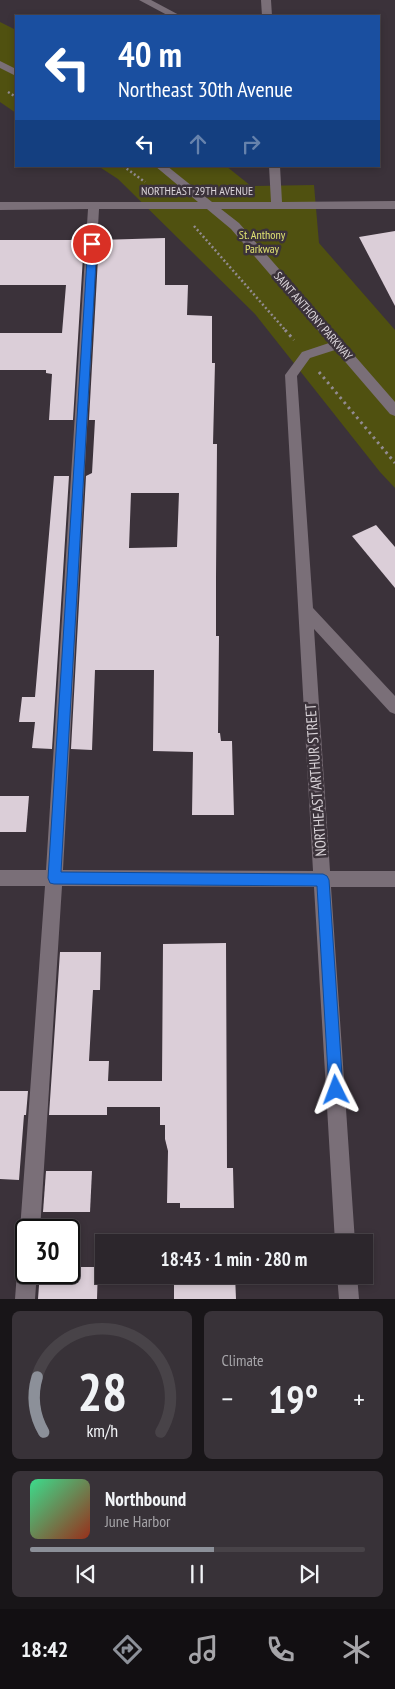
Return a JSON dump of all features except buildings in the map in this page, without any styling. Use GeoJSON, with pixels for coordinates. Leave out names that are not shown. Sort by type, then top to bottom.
{"type":"FeatureCollection","features":[{"type":"Feature","properties":{"kind":"street"},"geometry":{"type":"LineString","coordinates":[[144,0],[174,15]]}},
{"type":"Feature","properties":{"kind":"street"},"geometry":{"type":"LineString","coordinates":[[266,0],[267,15]]}},
{"type":"Feature","properties":{"kind":"street"},"geometry":{"type":"LineString","coordinates":[[0,64],[15,72]]}},
{"type":"Feature","properties":{"kind":"street","name":"SAINT ANTHONY PARKWAY"},"geometry":{"type":"LineString","coordinates":[[161,167],[235,226],[395,411]]}},
{"type":"Feature","properties":{"kind":"street"},"geometry":{"type":"LineString","coordinates":[[274,167],[276,205]]}},
{"type":"Feature","properties":{"kind":"street","name":"NORTHEAST 29TH AVENUE"},"geometry":{"type":"LineString","coordinates":[[0,206],[395,205]]}},
{"type":"Feature","properties":{"kind":"street"},"geometry":{"type":"LineString","coordinates":[[31,1219],[54,878],[94,206]]}},
{"type":"Feature","properties":{"kind":"street","name":"NORTHEAST ARTHUR STREET"},"geometry":{"type":"LineString","coordinates":[[338,344],[306,355],[291,375],[345,1234]]}},
{"type":"Feature","properties":{"kind":"street"},"geometry":{"type":"LineString","coordinates":[[306,610],[395,707]]}},
{"type":"Feature","properties":{"kind":"street"},"geometry":{"type":"LineString","coordinates":[[0,878],[395,880]]}},
{"type":"Feature","properties":{"kind":"street"},"geometry":{"type":"LineString","coordinates":[[25,1299],[26,1284]]}},
{"type":"Feature","properties":{"kind":"street"},"geometry":{"type":"LineString","coordinates":[[347,1284],[348,1299]]}},
{"type":"Feature","properties":{"kind":"path"},"geometry":{"type":"LineString","coordinates":[[124,167],[150,185]]}},
{"type":"Feature","properties":{"kind":"path"},"geometry":{"type":"LineString","coordinates":[[192,224],[297,343]]}},
{"type":"Feature","properties":{"kind":"path"},"geometry":{"type":"LineString","coordinates":[[319,371],[395,463]]}},
{"type":"Feature","properties":{"kind":"green space"},"geometry":{"type":"Polygon","coordinates":[[[0,22],[15,30],[15,112],[0,102],[0,22]]]}},
{"type":"Feature","properties":{"kind":"green space","name":"St. Anthony Parkway"},"geometry":{"type":"Polygon","coordinates":[[[100,167],[227,167],[251,186],[314,185],[319,243],[395,330],[395,488],[380,472],[255,314],[118,179],[100,167]]]}},
{"type":"Feature","properties":{"kind":"route"},"geometry":{"type":"LineString","coordinates":[[92,244],[54,878],[323,880],[336,1090]]}}]}
